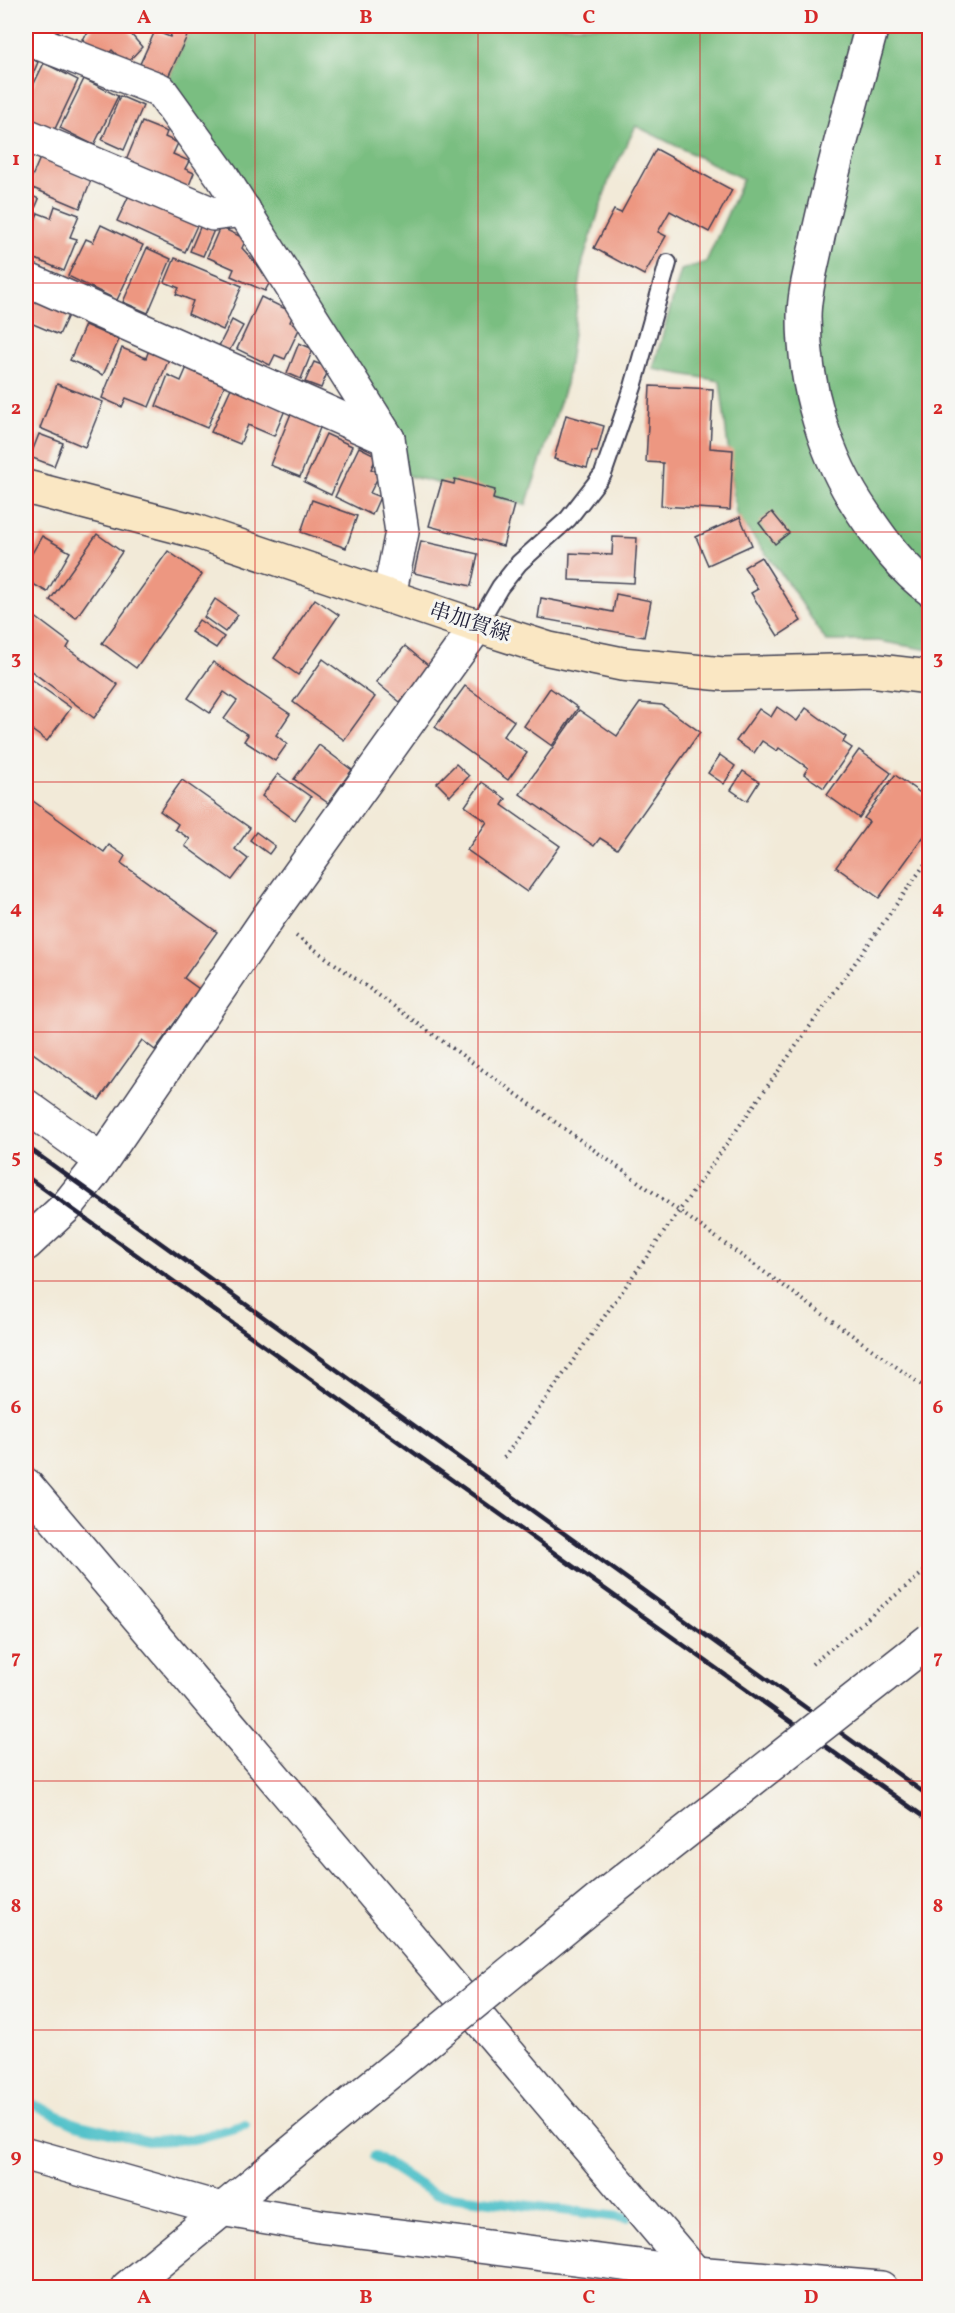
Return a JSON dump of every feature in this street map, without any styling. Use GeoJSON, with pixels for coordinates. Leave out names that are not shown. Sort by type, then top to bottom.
{"type":"FeatureCollection","features":[{"type":"Feature","properties":{"kind":"main road","name":"串加賀線"},"geometry":{"type":"LineString","coordinates":[[26,487],[195,531],[549,649],[622,664],[723,674],[870,670],[930,677]]}},
{"type":"Feature","properties":{"kind":"street"},"geometry":{"type":"LineString","coordinates":[[872,26],[827,192],[804,315],[806,359],[813,396],[827,444],[850,495],[909,573],[930,588]]}},
{"type":"Feature","properties":{"kind":"street"},"geometry":{"type":"LineString","coordinates":[[26,38],[160,90],[222,176],[388,439],[402,532],[389,596]]}},
{"type":"Feature","properties":{"kind":"street"},"geometry":{"type":"LineString","coordinates":[[26,135],[213,214],[244,210]]}},
{"type":"Feature","properties":{"kind":"street"},"geometry":{"type":"LineString","coordinates":[[26,279],[388,439]]}},
{"type":"Feature","properties":{"kind":"street"},"geometry":{"type":"LineString","coordinates":[[26,1244],[67,1206],[101,1160],[269,916],[477,626]]}},
{"type":"Feature","properties":{"kind":"street"},"geometry":{"type":"LineString","coordinates":[[26,1106],[101,1160]]}},
{"type":"Feature","properties":{"kind":"street"},"geometry":{"type":"LineString","coordinates":[[26,1485],[695,2273]]}},
{"type":"Feature","properties":{"kind":"street"},"geometry":{"type":"LineString","coordinates":[[127,2288],[221,2208],[618,1885],[930,1640]]}},
{"type":"Feature","properties":{"kind":"street"},"geometry":{"type":"LineString","coordinates":[[26,2154],[221,2208],[319,2226],[695,2273],[881,2288]]}},
{"type":"Feature","properties":{"kind":"lane"},"geometry":{"type":"LineString","coordinates":[[477,626],[519,563],[568,519],[603,474],[633,387],[668,263]]}},
{"type":"Feature","properties":{"kind":"path"},"geometry":{"type":"LineString","coordinates":[[504,1458],[930,857]]}},
{"type":"Feature","properties":{"kind":"path"},"geometry":{"type":"LineString","coordinates":[[269,916],[930,1391]]}},
{"type":"Feature","properties":{"kind":"path"},"geometry":{"type":"LineString","coordinates":[[813,1664],[930,1567]]}},
{"type":"Feature","properties":{"kind":"green space"},"geometry":{"type":"Polygon","coordinates":[[[191,26],[929,26],[929,650],[879,641],[826,641],[793,590],[736,514],[720,381],[653,369],[681,270],[706,262],[743,179],[636,126],[609,180],[583,261],[566,384],[526,505],[405,475],[168,80],[191,26]]]}},
{"type":"Feature","properties":{"kind":"building"},"geometry":{"type":"Polygon","coordinates":[[[52,26],[64,26],[58,31],[52,26]]]}},
{"type":"Feature","properties":{"kind":"building"},"geometry":{"type":"Polygon","coordinates":[[[90,26],[124,26],[142,47],[126,64],[112,50],[102,60],[82,39],[93,28],[90,26]]]}},
{"type":"Feature","properties":{"kind":"building"},"geometry":{"type":"Polygon","coordinates":[[[174,28],[188,34],[168,77],[140,64],[155,31],[170,37],[174,28]]]}},
{"type":"Feature","properties":{"kind":"building"},"geometry":{"type":"Polygon","coordinates":[[[26,56],[38,62],[26,90],[26,56]]]}},
{"type":"Feature","properties":{"kind":"building"},"geometry":{"type":"Polygon","coordinates":[[[44,63],[78,80],[53,133],[26,120],[26,100],[44,63]]]}},
{"type":"Feature","properties":{"kind":"building"},"geometry":{"type":"Polygon","coordinates":[[[84,79],[118,96],[94,145],[60,128],[84,79]]]}},
{"type":"Feature","properties":{"kind":"building"},"geometry":{"type":"Polygon","coordinates":[[[120,96],[143,106],[124,150],[102,140],[120,96]]]}},
{"type":"Feature","properties":{"kind":"building"},"geometry":{"type":"Polygon","coordinates":[[[142,122],[167,132],[165,137],[178,143],[173,154],[189,161],[185,169],[194,173],[187,190],[125,163],[142,122]]]}},
{"type":"Feature","properties":{"kind":"building"},"geometry":{"type":"Polygon","coordinates":[[[656,149],[732,190],[709,232],[670,211],[658,232],[666,236],[644,275],[594,248],[614,210],[621,213],[656,149]]]}},
{"type":"Feature","properties":{"kind":"building"},"geometry":{"type":"Polygon","coordinates":[[[26,150],[33,154],[26,172],[26,150]]]}},
{"type":"Feature","properties":{"kind":"building"},"geometry":{"type":"Polygon","coordinates":[[[40,158],[91,180],[80,208],[28,186],[40,158]]]}},
{"type":"Feature","properties":{"kind":"building"},"geometry":{"type":"Polygon","coordinates":[[[131,191],[199,221],[185,252],[117,221],[131,191]]]}},
{"type":"Feature","properties":{"kind":"building"},"geometry":{"type":"Polygon","coordinates":[[[26,193],[39,199],[26,229],[26,193]]]}},
{"type":"Feature","properties":{"kind":"building"},"geometry":{"type":"Polygon","coordinates":[[[55,206],[79,215],[70,237],[77,239],[64,271],[26,255],[26,243],[38,213],[51,218],[55,206]]]}},
{"type":"Feature","properties":{"kind":"building"},"geometry":{"type":"Polygon","coordinates":[[[101,225],[143,245],[117,300],[68,276],[86,239],[93,242],[101,225]]]}},
{"type":"Feature","properties":{"kind":"building"},"geometry":{"type":"Polygon","coordinates":[[[201,225],[214,230],[203,256],[190,251],[201,225]]]}},
{"type":"Feature","properties":{"kind":"building"},"geometry":{"type":"Polygon","coordinates":[[[220,227],[246,239],[242,248],[271,280],[265,291],[231,276],[234,269],[207,257],[220,227]]]}},
{"type":"Feature","properties":{"kind":"building"},"geometry":{"type":"Polygon","coordinates":[[[147,248],[171,259],[148,313],[123,302],[147,248]]]}},
{"type":"Feature","properties":{"kind":"building"},"geometry":{"type":"Polygon","coordinates":[[[175,258],[242,286],[223,330],[188,314],[193,301],[176,294],[179,288],[165,282],[175,258]]]}},
{"type":"Feature","properties":{"kind":"building"},"geometry":{"type":"Polygon","coordinates":[[[29,293],[70,311],[59,335],[26,321],[26,301],[29,293]]]}},
{"type":"Feature","properties":{"kind":"building"},"geometry":{"type":"Polygon","coordinates":[[[261,297],[294,313],[290,322],[300,327],[285,359],[275,355],[270,365],[237,349],[261,297]]]}},
{"type":"Feature","properties":{"kind":"building"},"geometry":{"type":"Polygon","coordinates":[[[232,320],[243,326],[229,351],[219,346],[232,320]]]}},
{"type":"Feature","properties":{"kind":"building"},"geometry":{"type":"Polygon","coordinates":[[[85,325],[119,340],[103,375],[70,360],[85,325]]]}},
{"type":"Feature","properties":{"kind":"building"},"geometry":{"type":"Polygon","coordinates":[[[299,343],[313,349],[301,379],[287,373],[299,343]]]}},
{"type":"Feature","properties":{"kind":"building"},"geometry":{"type":"Polygon","coordinates":[[[122,348],[146,358],[149,350],[169,359],[149,407],[126,398],[122,407],[102,398],[122,348]]]}},
{"type":"Feature","properties":{"kind":"building"},"geometry":{"type":"Polygon","coordinates":[[[314,362],[329,368],[321,388],[305,382],[314,362]]]}},
{"type":"Feature","properties":{"kind":"building"},"geometry":{"type":"Polygon","coordinates":[[[187,367],[225,384],[207,428],[156,406],[168,375],[181,381],[187,367]]]}},
{"type":"Feature","properties":{"kind":"building"},"geometry":{"type":"Polygon","coordinates":[[[57,384],[103,402],[85,447],[40,428],[57,384]]]}},
{"type":"Feature","properties":{"kind":"building"},"geometry":{"type":"Polygon","coordinates":[[[232,386],[285,410],[274,436],[248,425],[240,444],[211,432],[232,386]]]}},
{"type":"Feature","properties":{"kind":"building"},"geometry":{"type":"Polygon","coordinates":[[[650,386],[713,389],[710,448],[733,450],[730,510],[661,506],[663,463],[646,462],[650,386]]]}},
{"type":"Feature","properties":{"kind":"building"},"geometry":{"type":"Polygon","coordinates":[[[292,411],[322,423],[300,477],[270,465],[292,411]]]}},
{"type":"Feature","properties":{"kind":"building"},"geometry":{"type":"Polygon","coordinates":[[[566,415],[604,426],[597,452],[592,451],[587,468],[554,459],[566,415]]]}},
{"type":"Feature","properties":{"kind":"building"},"geometry":{"type":"Polygon","coordinates":[[[39,434],[63,443],[54,466],[30,457],[39,434]]]}},
{"type":"Feature","properties":{"kind":"building"},"geometry":{"type":"Polygon","coordinates":[[[326,434],[352,446],[331,495],[304,482],[326,434]]]}},
{"type":"Feature","properties":{"kind":"building"},"geometry":{"type":"Polygon","coordinates":[[[359,447],[377,456],[371,469],[380,473],[370,493],[380,497],[372,515],[335,497],[359,447]]]}},
{"type":"Feature","properties":{"kind":"building"},"geometry":{"type":"Polygon","coordinates":[[[455,479],[495,490],[493,499],[514,505],[503,546],[429,526],[442,481],[454,484],[455,479]]]}},
{"type":"Feature","properties":{"kind":"building"},"geometry":{"type":"Polygon","coordinates":[[[312,500],[357,516],[346,548],[301,532],[312,500]]]}},
{"type":"Feature","properties":{"kind":"building"},"geometry":{"type":"Polygon","coordinates":[[[772,512],[789,533],[775,544],[759,523],[772,512]]]}},
{"type":"Feature","properties":{"kind":"building"},"geometry":{"type":"Polygon","coordinates":[[[740,517],[752,545],[708,565],[696,537],[740,517]]]}},
{"type":"Feature","properties":{"kind":"building"},"geometry":{"type":"Polygon","coordinates":[[[97,534],[122,552],[76,618],[50,600],[97,534]]]}},
{"type":"Feature","properties":{"kind":"building"},"geometry":{"type":"Polygon","coordinates":[[[42,536],[70,552],[47,592],[26,580],[26,564],[42,536]]]}},
{"type":"Feature","properties":{"kind":"building"},"geometry":{"type":"Polygon","coordinates":[[[613,537],[637,538],[634,583],[569,580],[570,553],[612,555],[613,537]]]}},
{"type":"Feature","properties":{"kind":"building"},"geometry":{"type":"Polygon","coordinates":[[[421,541],[478,554],[471,586],[414,573],[421,541]]]}},
{"type":"Feature","properties":{"kind":"building"},"geometry":{"type":"Polygon","coordinates":[[[168,551],[202,575],[136,668],[102,643],[168,551]]]}},
{"type":"Feature","properties":{"kind":"building"},"geometry":{"type":"Polygon","coordinates":[[[761,557],[801,621],[778,636],[751,593],[758,589],[744,567],[761,557]]]}},
{"type":"Feature","properties":{"kind":"building"},"geometry":{"type":"Polygon","coordinates":[[[616,594],[651,601],[644,637],[538,618],[541,598],[613,612],[616,594]]]}},
{"type":"Feature","properties":{"kind":"building"},"geometry":{"type":"Polygon","coordinates":[[[215,599],[238,615],[225,632],[204,617],[215,599]]]}},
{"type":"Feature","properties":{"kind":"building"},"geometry":{"type":"Polygon","coordinates":[[[315,599],[339,615],[298,675],[274,658],[315,599]]]}},
{"type":"Feature","properties":{"kind":"building"},"geometry":{"type":"Polygon","coordinates":[[[26,610],[70,643],[67,648],[118,685],[94,718],[26,667],[26,610]]]}},
{"type":"Feature","properties":{"kind":"building"},"geometry":{"type":"Polygon","coordinates":[[[199,620],[224,637],[216,648],[191,632],[199,620]]]}},
{"type":"Feature","properties":{"kind":"building"},"geometry":{"type":"Polygon","coordinates":[[[405,646],[429,666],[400,702],[376,682],[405,646]]]}},
{"type":"Feature","properties":{"kind":"building"},"geometry":{"type":"Polygon","coordinates":[[[323,659],[375,697],[344,740],[293,702],[323,659]]]}},
{"type":"Feature","properties":{"kind":"building"},"geometry":{"type":"Polygon","coordinates":[[[213,662],[290,714],[276,735],[287,744],[275,761],[244,741],[248,735],[224,719],[237,701],[224,692],[210,713],[188,698],[213,662]]]}},
{"type":"Feature","properties":{"kind":"building"},"geometry":{"type":"Polygon","coordinates":[[[26,676],[71,708],[47,741],[26,726],[26,676]]]}},
{"type":"Feature","properties":{"kind":"building"},"geometry":{"type":"Polygon","coordinates":[[[465,686],[514,721],[503,736],[527,753],[508,780],[435,727],[465,686]]]}},
{"type":"Feature","properties":{"kind":"building"},"geometry":{"type":"Polygon","coordinates":[[[550,688],[578,708],[552,746],[524,726],[550,688]]]}},
{"type":"Feature","properties":{"kind":"building"},"geometry":{"type":"Polygon","coordinates":[[[640,703],[662,705],[700,732],[617,849],[600,838],[594,846],[520,794],[579,710],[617,736],[640,703]]]}},
{"type":"Feature","properties":{"kind":"building"},"geometry":{"type":"Polygon","coordinates":[[[777,707],[797,721],[806,708],[846,737],[843,742],[852,748],[824,788],[804,774],[808,768],[779,748],[777,751],[762,741],[754,753],[736,741],[759,709],[771,717],[777,707]]]}},
{"type":"Feature","properties":{"kind":"building"},"geometry":{"type":"Polygon","coordinates":[[[319,745],[352,770],[328,803],[294,779],[319,745]]]}},
{"type":"Feature","properties":{"kind":"building"},"geometry":{"type":"Polygon","coordinates":[[[859,750],[891,773],[859,818],[827,795],[859,750]]]}},
{"type":"Feature","properties":{"kind":"building"},"geometry":{"type":"Polygon","coordinates":[[[720,755],[735,766],[724,784],[708,773],[720,755]]]}},
{"type":"Feature","properties":{"kind":"building"},"geometry":{"type":"Polygon","coordinates":[[[456,764],[469,776],[450,796],[437,783],[456,764]]]}},
{"type":"Feature","properties":{"kind":"building"},"geometry":{"type":"Polygon","coordinates":[[[743,771],[759,782],[747,801],[731,790],[743,771]]]}},
{"type":"Feature","properties":{"kind":"building"},"geometry":{"type":"Polygon","coordinates":[[[278,774],[311,797],[295,820],[262,796],[278,774]]]}},
{"type":"Feature","properties":{"kind":"building"},"geometry":{"type":"Polygon","coordinates":[[[895,775],[930,800],[930,828],[879,898],[836,867],[869,822],[864,818],[895,775]]]}},
{"type":"Feature","properties":{"kind":"building"},"geometry":{"type":"Polygon","coordinates":[[[182,780],[250,828],[235,849],[248,859],[232,880],[185,846],[190,839],[175,829],[178,824],[160,811],[182,780]]]}},
{"type":"Feature","properties":{"kind":"building"},"geometry":{"type":"Polygon","coordinates":[[[482,782],[506,799],[502,805],[560,846],[527,892],[467,850],[487,822],[465,806],[482,782]]]}},
{"type":"Feature","properties":{"kind":"building"},"geometry":{"type":"Polygon","coordinates":[[[26,796],[104,852],[109,845],[125,856],[121,863],[217,932],[184,978],[199,989],[155,1050],[142,1040],[99,1100],[26,1048],[26,796]]]}},
{"type":"Feature","properties":{"kind":"building"},"geometry":{"type":"Polygon","coordinates":[[[256,832],[275,846],[269,854],[250,840],[256,832]]]}},
{"type":"Feature","properties":{"kind":"waterway"},"geometry":{"type":"LineString","coordinates":[[26,2101],[76,2124],[147,2141],[195,2139],[245,2125]]}},
{"type":"Feature","properties":{"kind":"waterway"},"geometry":{"type":"LineString","coordinates":[[375,2156],[434,2194],[627,2218]]}},
{"type":"Feature","properties":{"kind":"railway"},"geometry":{"type":"LineString","coordinates":[[26,1146],[930,1797]]}},
{"type":"Feature","properties":{"kind":"railway"},"geometry":{"type":"LineString","coordinates":[[26,1176],[930,1821]]}}]}
